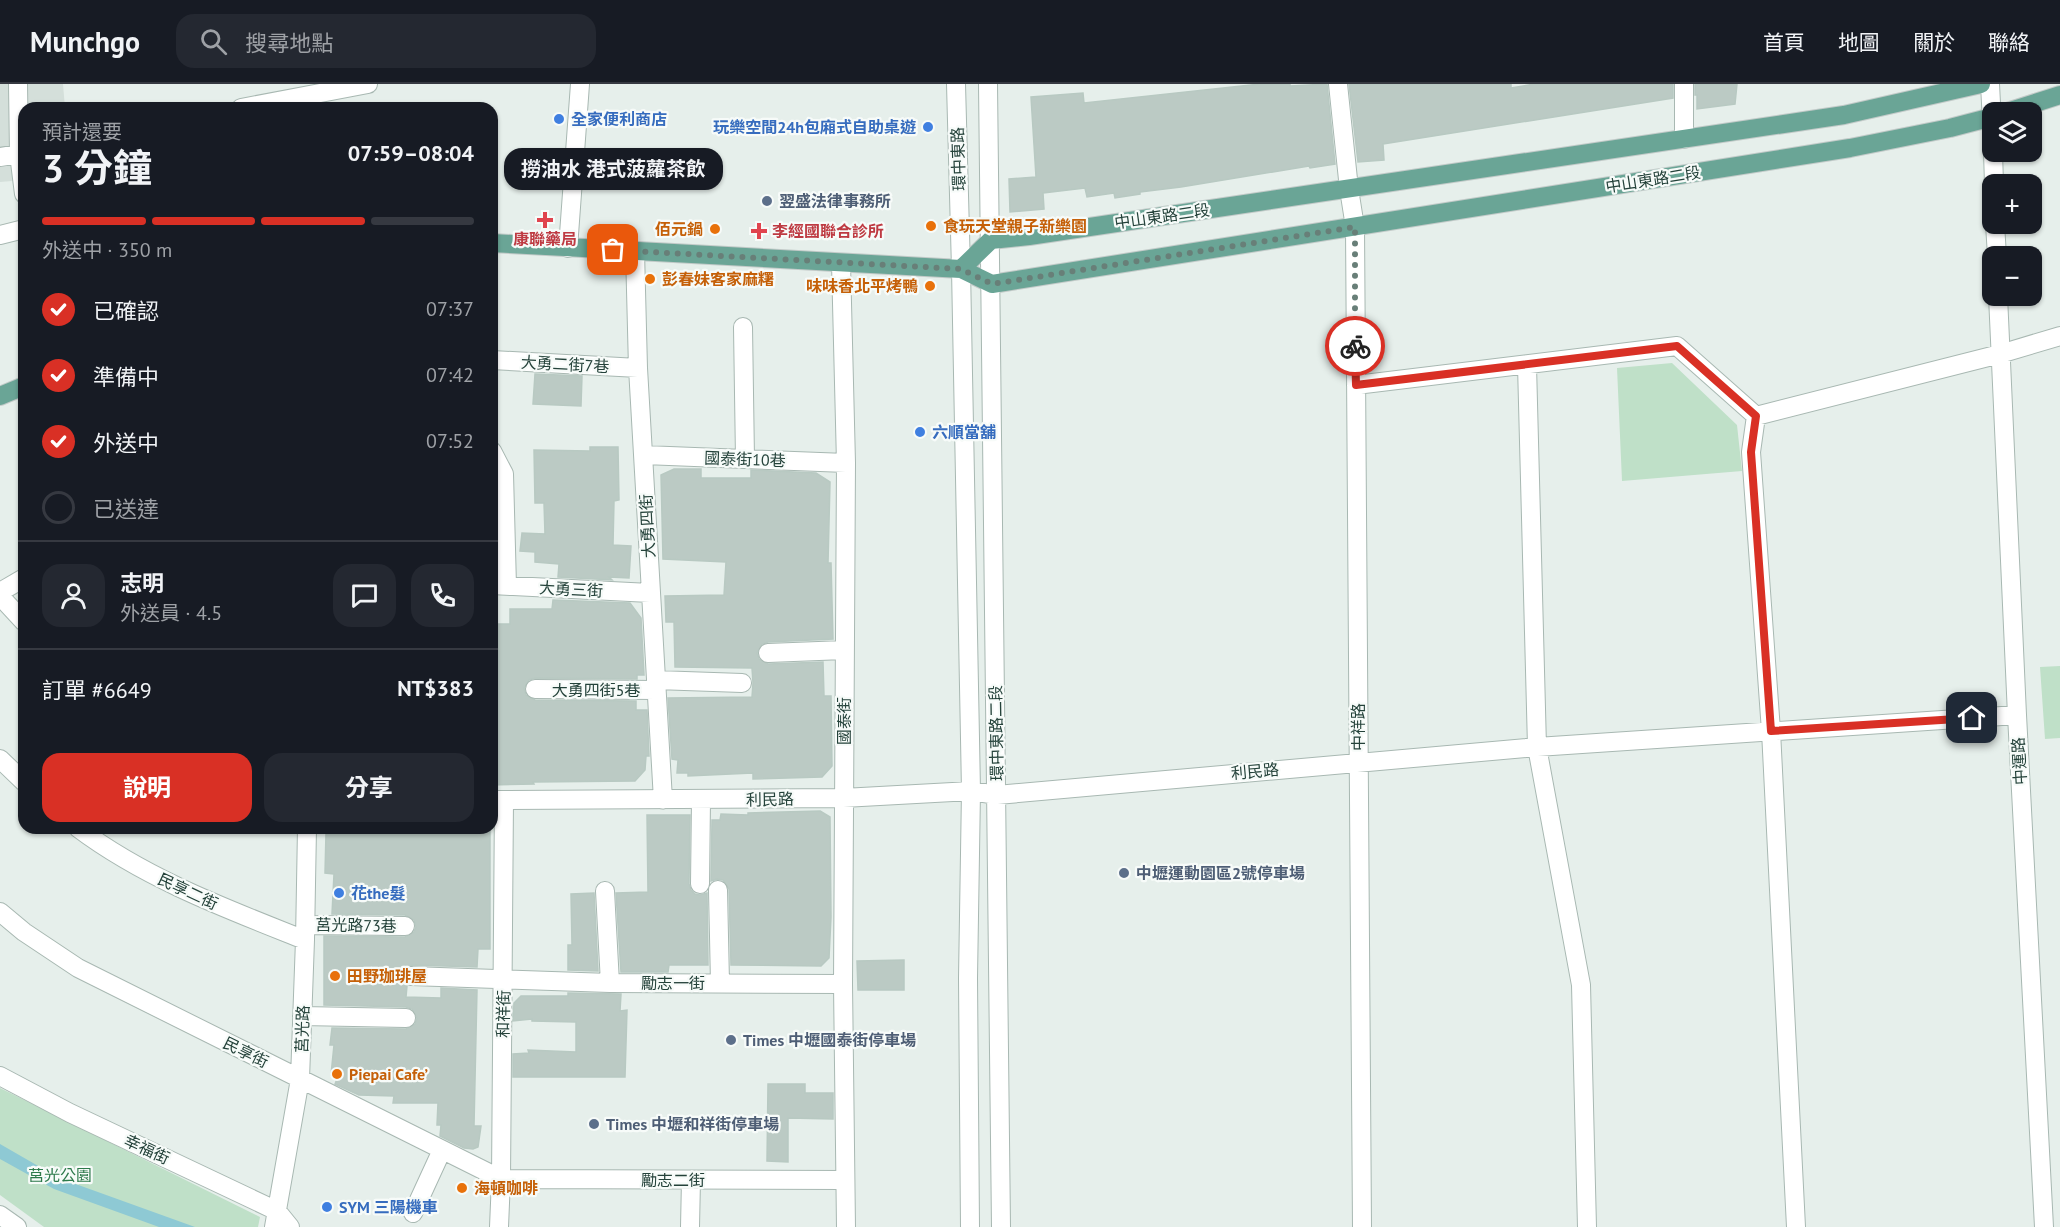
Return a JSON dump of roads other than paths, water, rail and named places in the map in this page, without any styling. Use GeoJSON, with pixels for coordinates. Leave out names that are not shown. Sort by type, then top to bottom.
{"type":"FeatureCollection","features":[{"type":"Feature","properties":{"kind":"main road","name":"中山東路二段"},"geometry":{"type":"LineString","coordinates":[[991,240],[1844,115],[1981,84]]}},
{"type":"Feature","properties":{"kind":"main road"},"geometry":{"type":"LineString","coordinates":[[2038,102],[2060,95]]}},
{"type":"Feature","properties":{"kind":"main road","name":"中山東路二段"},"geometry":{"type":"LineString","coordinates":[[992,284],[1851,148],[1982,120]]}},
{"type":"Feature","properties":{"kind":"main road"},"geometry":{"type":"LineString","coordinates":[[961,269],[991,240]]}},
{"type":"Feature","properties":{"kind":"main road"},"geometry":{"type":"LineString","coordinates":[[498,243],[961,269],[992,284]]}},
{"type":"Feature","properties":{"kind":"main road"},"geometry":{"type":"LineString","coordinates":[[0,396],[18,388]]}},
{"type":"Feature","properties":{"kind":"street"},"geometry":{"type":"LineString","coordinates":[[18,84],[19,102]]}},
{"type":"Feature","properties":{"kind":"street"},"geometry":{"type":"LineString","coordinates":[[266,102],[368,84]]}},
{"type":"Feature","properties":{"kind":"street"},"geometry":{"type":"LineString","coordinates":[[568,248],[580,84]]}},
{"type":"Feature","properties":{"kind":"street","name":"環中東路"},"geometry":{"type":"LineString","coordinates":[[956,84],[961,269]]}},
{"type":"Feature","properties":{"kind":"street","name":"環中東路"},"geometry":{"type":"LineString","coordinates":[[988,84],[991,240]]}},
{"type":"Feature","properties":{"kind":"street","name":"中祥路"},"geometry":{"type":"LineString","coordinates":[[1338,84],[1355,227],[1362,1227]]}},
{"type":"Feature","properties":{"kind":"street"},"geometry":{"type":"LineString","coordinates":[[1684,84],[1684,139]]}},
{"type":"Feature","properties":{"kind":"street"},"geometry":{"type":"LineString","coordinates":[[1990,84],[1991,102]]}},
{"type":"Feature","properties":{"kind":"street"},"geometry":{"type":"LineString","coordinates":[[0,157],[18,154]]}},
{"type":"Feature","properties":{"kind":"street"},"geometry":{"type":"LineString","coordinates":[[0,235],[18,230]]}},
{"type":"Feature","properties":{"kind":"street","name":"環中東路二段"},"geometry":{"type":"LineString","coordinates":[[991,240],[1001,1227]]}},
{"type":"Feature","properties":{"kind":"street","name":"大勇四街"},"geometry":{"type":"LineString","coordinates":[[635,252],[638,368],[663,800]]}},
{"type":"Feature","properties":{"kind":"street","name":"國泰街"},"geometry":{"type":"LineString","coordinates":[[841,262],[846,463],[843,798],[846,1227]]}},
{"type":"Feature","properties":{"kind":"street","name":"環中東路二段"},"geometry":{"type":"LineString","coordinates":[[961,269],[971,791],[968,978],[970,1227]]}},
{"type":"Feature","properties":{"kind":"street","name":"中運路"},"geometry":{"type":"LineString","coordinates":[[1998,306],[2044,1227]]}},
{"type":"Feature","properties":{"kind":"street"},"geometry":{"type":"LineString","coordinates":[[743,327],[745,459]]}},
{"type":"Feature","properties":{"kind":"street"},"geometry":{"type":"LineString","coordinates":[[1756,416],[2000,354],[2060,336]]}},
{"type":"Feature","properties":{"kind":"street"},"geometry":{"type":"LineString","coordinates":[[1356,385],[1677,346],[1756,416]]}},
{"type":"Feature","properties":{"kind":"street","name":"大勇二街7巷"},"geometry":{"type":"LineString","coordinates":[[498,360],[638,368]]}},
{"type":"Feature","properties":{"kind":"street"},"geometry":{"type":"LineString","coordinates":[[1527,365],[1537,747],[1581,985],[1587,1227]]}},
{"type":"Feature","properties":{"kind":"street"},"geometry":{"type":"LineString","coordinates":[[1756,416],[1751,452],[1771,731],[1796,1227]]}},
{"type":"Feature","properties":{"kind":"street","name":"國泰街10巷"},"geometry":{"type":"LineString","coordinates":[[644,455],[846,463]]}},
{"type":"Feature","properties":{"kind":"street"},"geometry":{"type":"LineString","coordinates":[[498,481],[499,585]]}},
{"type":"Feature","properties":{"kind":"street"},"geometry":{"type":"LineString","coordinates":[[18,582],[0,594],[18,615]]}},
{"type":"Feature","properties":{"kind":"street","name":"大勇三街"},"geometry":{"type":"LineString","coordinates":[[499,585],[650,593]]}},
{"type":"Feature","properties":{"kind":"street"},"geometry":{"type":"LineString","coordinates":[[768,653],[844,650]]}},
{"type":"Feature","properties":{"kind":"street","name":"大勇四街5巷"},"geometry":{"type":"LineString","coordinates":[[535,689],[742,683]]}},
{"type":"Feature","properties":{"kind":"street","name":"利民路"},"geometry":{"type":"LineString","coordinates":[[498,800],[843,798],[971,791],[997,795],[1537,747],[2017,715]]}},
{"type":"Feature","properties":{"kind":"street"},"geometry":{"type":"LineString","coordinates":[[0,759],[18,776]]}},
{"type":"Feature","properties":{"kind":"street","name":"和祥街"},"geometry":{"type":"LineString","coordinates":[[498,800],[503,979],[499,1227]]}},
{"type":"Feature","properties":{"kind":"street"},"geometry":{"type":"LineString","coordinates":[[700,884],[701,800]]}},
{"type":"Feature","properties":{"kind":"street","name":"民享二街"},"geometry":{"type":"LineString","coordinates":[[86,834],[153,874],[229,910],[306,932]]}},
{"type":"Feature","properties":{"kind":"street","name":"莒光路"},"geometry":{"type":"LineString","coordinates":[[276,1219],[300,1079],[306,932],[307,834]]}},
{"type":"Feature","properties":{"kind":"street"},"geometry":{"type":"LineString","coordinates":[[718,890],[720,984]]}},
{"type":"Feature","properties":{"kind":"street"},"geometry":{"type":"LineString","coordinates":[[605,891],[610,983]]}},
{"type":"Feature","properties":{"kind":"street","name":"民享街"},"geometry":{"type":"LineString","coordinates":[[0,912],[24,932],[78,968],[501,1179]]}},
{"type":"Feature","properties":{"kind":"street","name":"莒光路73巷"},"geometry":{"type":"LineString","coordinates":[[306,932],[405,926]]}},
{"type":"Feature","properties":{"kind":"street","name":"勵志一街"},"geometry":{"type":"LineString","coordinates":[[411,976],[610,983],[843,984]]}},
{"type":"Feature","properties":{"kind":"street"},"geometry":{"type":"LineString","coordinates":[[302,1016],[406,1018]]}},
{"type":"Feature","properties":{"kind":"street","name":"幸福街"},"geometry":{"type":"LineString","coordinates":[[0,1076],[290,1227]]}},
{"type":"Feature","properties":{"kind":"street"},"geometry":{"type":"LineString","coordinates":[[413,1212],[442,1150]]}},
{"type":"Feature","properties":{"kind":"street","name":"勵志二街"},"geometry":{"type":"LineString","coordinates":[[501,1179],[845,1180]]}},
{"type":"Feature","properties":{"kind":"street"},"geometry":{"type":"LineString","coordinates":[[690,1227],[691,1180]]}},
{"type":"Feature","properties":{"kind":"street"},"geometry":{"type":"LineString","coordinates":[[0,1217],[17,1227]]}},
{"type":"Feature","properties":{"kind":"water"},"geometry":{"type":"Polygon","coordinates":[[[0,1144],[59,1178],[195,1227],[159,1227],[54,1189],[0,1159],[0,1144]]]}},
{"type":"Feature","properties":{"kind":"place","name":"全家便利商店"},"geometry":{"type":"Point","coordinates":[559,119]}},
{"type":"Feature","properties":{"kind":"place","name":"玩樂空間24h包廂式自助桌遊"},"geometry":{"type":"Point","coordinates":[928,127]}},
{"type":"Feature","properties":{"kind":"place","name":"翌盛法律事務所"},"geometry":{"type":"Point","coordinates":[767,201]}},
{"type":"Feature","properties":{"kind":"place","name":"康聯藥局"},"geometry":{"type":"Point","coordinates":[545,220]}},
{"type":"Feature","properties":{"kind":"place","name":"食玩天堂親子新樂園"},"geometry":{"type":"Point","coordinates":[931,226]}},
{"type":"Feature","properties":{"kind":"place","name":"佰元鍋"},"geometry":{"type":"Point","coordinates":[715,229]}},
{"type":"Feature","properties":{"kind":"place","name":"李經國聯合診所"},"geometry":{"type":"Point","coordinates":[759,231]}},
{"type":"Feature","properties":{"kind":"place","name":"撈油水 港式菠蘿茶飲"},"geometry":{"type":"Point","coordinates":[613,250]}},
{"type":"Feature","properties":{"kind":"place","name":"彭春妹客家麻糬"},"geometry":{"type":"Point","coordinates":[650,279]}},
{"type":"Feature","properties":{"kind":"place","name":"味味香北平烤鴨"},"geometry":{"type":"Point","coordinates":[930,286]}},
{"type":"Feature","properties":{"kind":"place","name":"六順當舖"},"geometry":{"type":"Point","coordinates":[920,432]}},
{"type":"Feature","properties":{"kind":"place","name":"中壢運動園區2號停車場"},"geometry":{"type":"Point","coordinates":[1124,873]}},
{"type":"Feature","properties":{"kind":"place","name":"花the髮"},"geometry":{"type":"Point","coordinates":[339,893]}},
{"type":"Feature","properties":{"kind":"place","name":"田野珈琲屋"},"geometry":{"type":"Point","coordinates":[335,976]}},
{"type":"Feature","properties":{"kind":"place","name":"Times 中壢國泰街停車場"},"geometry":{"type":"Point","coordinates":[731,1040]}},
{"type":"Feature","properties":{"kind":"place","name":"Piepai Cafe’"},"geometry":{"type":"Point","coordinates":[337,1074]}},
{"type":"Feature","properties":{"kind":"place","name":"Times 中壢和祥街停車場"},"geometry":{"type":"Point","coordinates":[594,1124]}},
{"type":"Feature","properties":{"kind":"place","name":"海頓咖啡"},"geometry":{"type":"Point","coordinates":[462,1188]}},
{"type":"Feature","properties":{"kind":"place","name":"SYM 三陽機車"},"geometry":{"type":"Point","coordinates":[327,1207]}},
{"type":"Feature","properties":{"kind":"park label","name":"莒光公園"},"geometry":{"type":"Point","coordinates":[60,1175]}}]}
